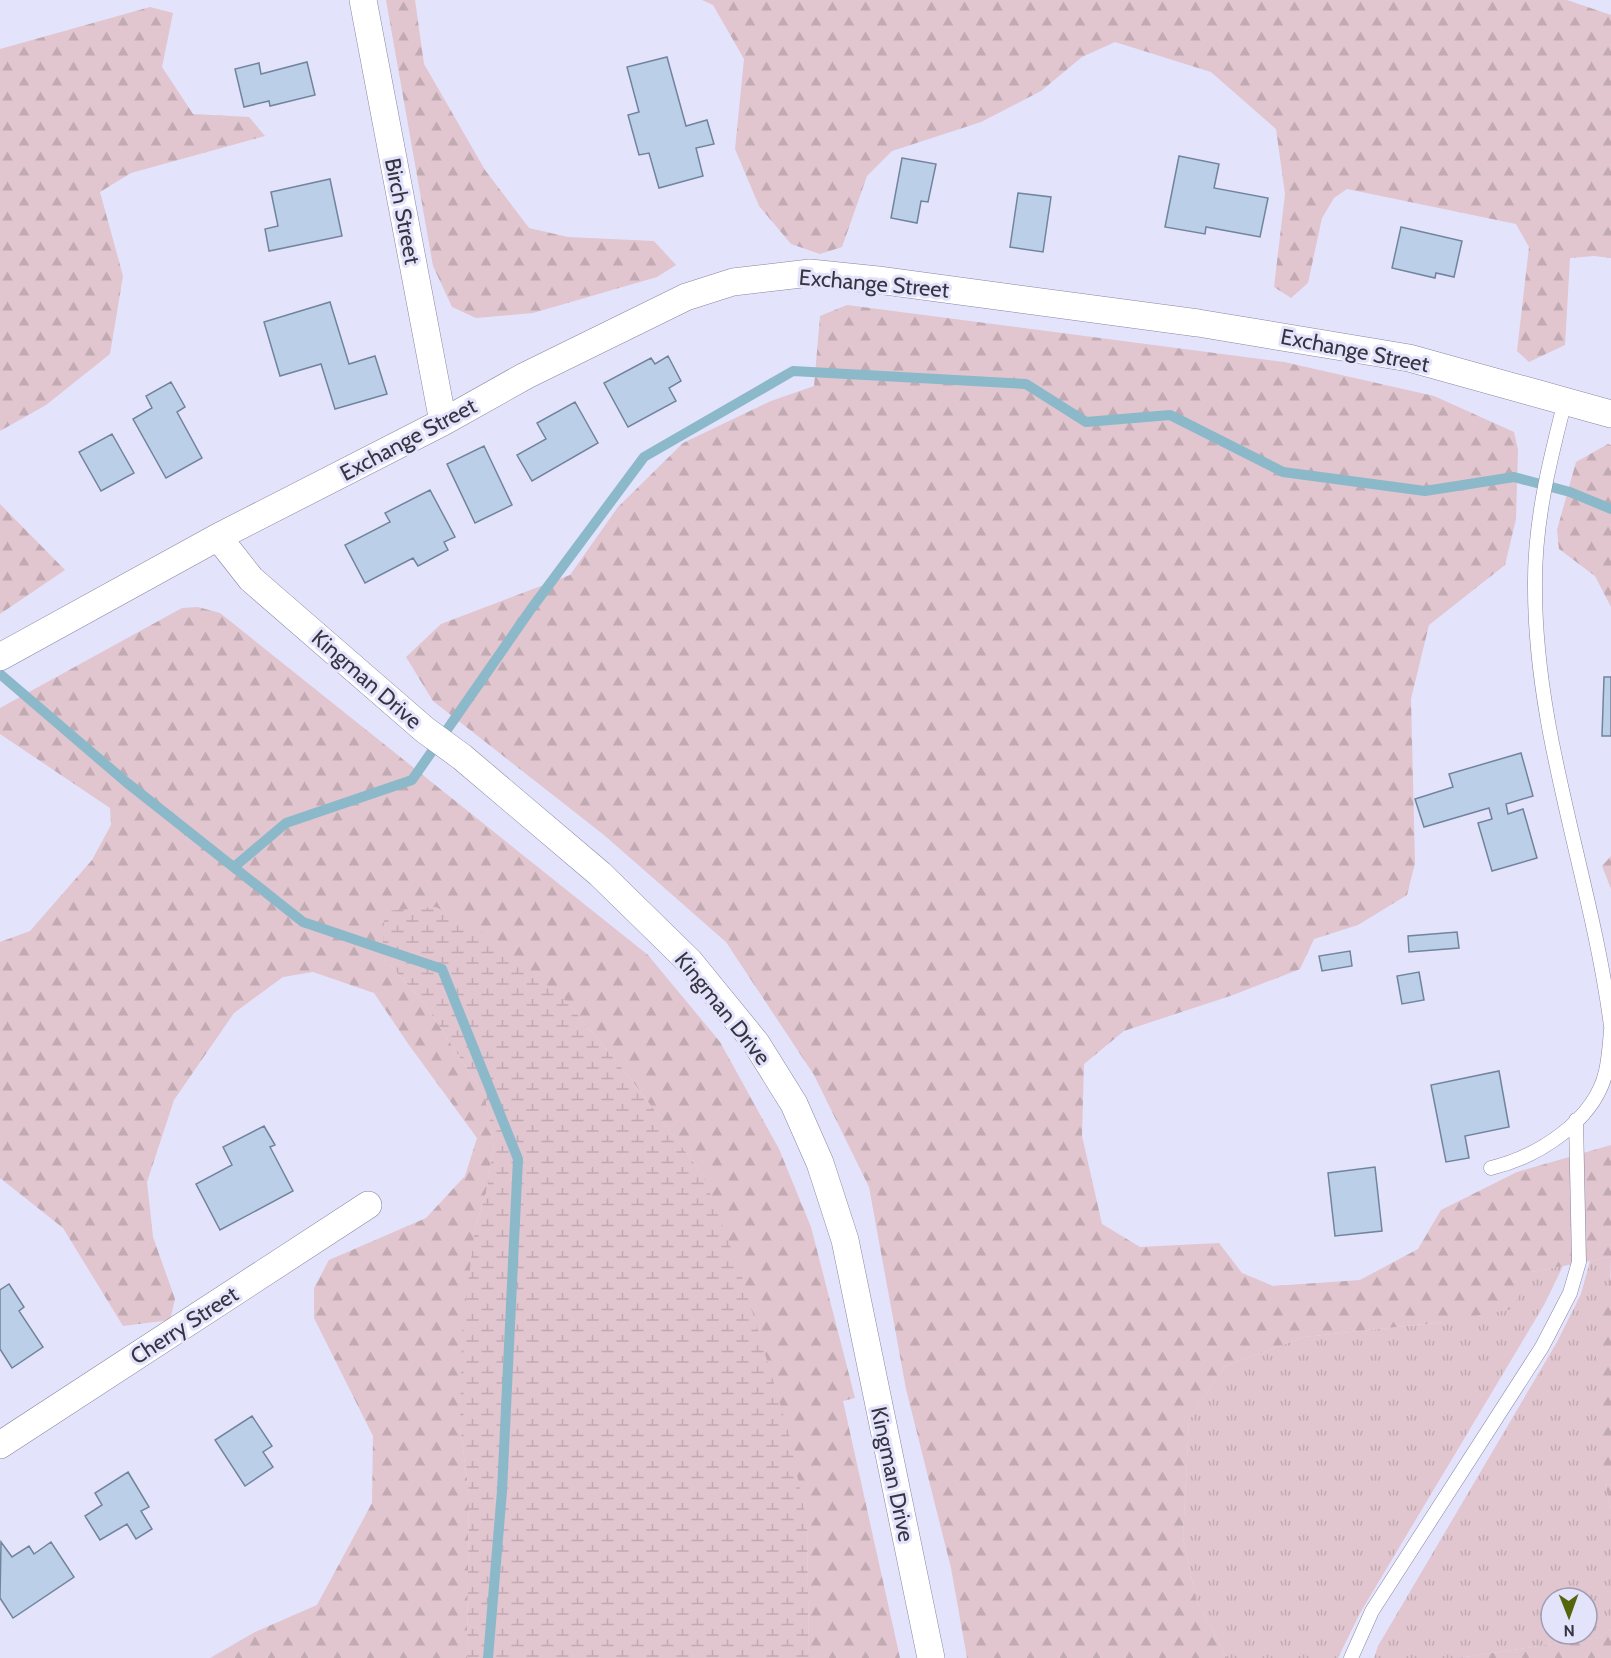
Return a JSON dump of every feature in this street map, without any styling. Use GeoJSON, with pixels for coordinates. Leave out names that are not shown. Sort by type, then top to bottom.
{"type":"FeatureCollection","features":[{"type":"Feature","properties":{"kind":"street","name":"Birch Street"},"geometry":{"type":"LineString","coordinates":[[363,0],[443,422]]}},
{"type":"Feature","properties":{"kind":"street","name":"Exchange Street"},"geometry":{"type":"LineString","coordinates":[[10,651],[218,537],[443,422],[525,376],[686,297],[733,282],[810,273],[879,279],[1318,341],[1409,358],[1611,414]]}},
{"type":"Feature","properties":{"kind":"street","name":"Kingman Drive"},"geometry":{"type":"LineString","coordinates":[[218,537],[251,579],[425,730],[462,758],[600,874],[690,962],[756,1043],[794,1104],[820,1163],[845,1240],[931,1658]]}},
{"type":"Feature","properties":{"kind":"street","name":"Cherry Street"},"geometry":{"type":"LineString","coordinates":[[0,1445],[368,1205]]}},
{"type":"Feature","properties":{"kind":"lane"},"geometry":{"type":"LineString","coordinates":[[1491,1168],[1530,1154],[1588,1109],[1606,1073],[1611,1028],[1604,970],[1545,712],[1534,588],[1539,512],[1564,401]]}},
{"type":"Feature","properties":{"kind":"lane"},"geometry":{"type":"LineString","coordinates":[[1351,1658],[1372,1611],[1542,1347],[1570,1293],[1579,1263],[1576,1120]]}},
{"type":"Feature","properties":{"kind":"green space"},"geometry":{"type":"Polygon","coordinates":[[[386,0],[415,0],[424,64],[485,170],[529,228],[568,237],[654,241],[676,265],[657,277],[533,313],[476,318],[452,307],[433,266],[386,0]]]}},
{"type":"Feature","properties":{"kind":"green space"},"geometry":{"type":"Polygon","coordinates":[[[702,0],[1567,0],[1611,15],[1611,258],[1594,256],[1570,258],[1565,345],[1529,362],[1517,351],[1529,247],[1516,224],[1347,189],[1334,198],[1322,218],[1308,283],[1291,298],[1274,287],[1285,194],[1276,129],[1211,72],[1115,42],[1082,57],[1041,91],[981,122],[892,151],[867,176],[842,247],[820,254],[791,244],[759,206],[735,149],[744,59],[713,5],[702,0]]]}},
{"type":"Feature","properties":{"kind":"green space"},"geometry":{"type":"Polygon","coordinates":[[[150,7],[173,13],[162,67],[193,114],[249,117],[265,136],[131,173],[100,192],[123,276],[110,354],[46,405],[0,431],[0,49],[150,7]]]}},
{"type":"Feature","properties":{"kind":"green space"},"geometry":{"type":"Polygon","coordinates":[[[847,305],[1284,362],[1434,396],[1514,432],[1518,450],[1516,519],[1505,565],[1429,625],[1411,699],[1415,863],[1407,895],[1358,925],[1314,939],[1300,969],[1233,995],[1124,1031],[1084,1064],[1082,1136],[1102,1224],[1140,1247],[1219,1243],[1242,1273],[1273,1286],[1360,1280],[1418,1249],[1441,1210],[1517,1172],[1611,1145],[1611,1257],[1532,1272],[1512,1309],[1444,1322],[1304,1337],[1225,1366],[1189,1420],[1183,1537],[1196,1599],[1227,1658],[967,1658],[951,1568],[906,1389],[869,1187],[814,1075],[726,942],[604,835],[433,701],[406,657],[441,624],[570,575],[618,507],[683,443],[771,401],[814,386],[820,316],[847,305]]]}},
{"type":"Feature","properties":{"kind":"green space"},"geometry":{"type":"Polygon","coordinates":[[[1608,444],[1611,445],[1611,607],[1595,576],[1559,549],[1557,530],[1576,462],[1608,444]]]}},
{"type":"Feature","properties":{"kind":"green space"},"geometry":{"type":"Polygon","coordinates":[[[0,504],[65,570],[0,614],[0,504]]]}},
{"type":"Feature","properties":{"kind":"green space"},"geometry":{"type":"Polygon","coordinates":[[[198,607],[220,613],[648,955],[720,1042],[779,1149],[811,1227],[855,1398],[843,1401],[900,1658],[809,1658],[807,1525],[703,1175],[630,1078],[566,1001],[382,956],[424,1003],[485,1096],[494,1145],[486,1193],[475,1228],[460,1427],[469,1493],[467,1658],[210,1658],[255,1632],[317,1605],[372,1503],[373,1436],[314,1318],[314,1288],[329,1260],[426,1218],[465,1176],[477,1138],[374,993],[313,972],[283,977],[234,1013],[174,1100],[147,1182],[153,1237],[175,1299],[170,1320],[123,1326],[63,1228],[0,1178],[0,942],[30,931],[92,860],[111,825],[110,808],[0,734],[0,708],[182,608],[198,607]]]}},
{"type":"Feature","properties":{"kind":"green space"},"geometry":{"type":"Polygon","coordinates":[[[1611,856],[1611,889],[1602,866],[1611,856]]]}},
{"type":"Feature","properties":{"kind":"green space"},"geometry":{"type":"Polygon","coordinates":[[[436,907],[481,931],[566,1001],[630,1078],[703,1175],[742,1277],[789,1434],[807,1525],[809,1658],[467,1658],[469,1493],[460,1427],[462,1333],[475,1228],[486,1193],[494,1145],[485,1096],[424,1003],[382,956],[385,911],[436,907]]]}},
{"type":"Feature","properties":{"kind":"green space"},"geometry":{"type":"Polygon","coordinates":[[[1611,1257],[1605,1483],[1611,1509],[1611,1629],[1599,1637],[1599,1586],[1539,1586],[1539,1646],[1458,1658],[1374,1658],[1378,1646],[1557,1342],[1581,1294],[1590,1261],[1611,1257]]]}},
{"type":"Feature","properties":{"kind":"green space"},"geometry":{"type":"Polygon","coordinates":[[[1563,1266],[1544,1305],[1360,1613],[1338,1658],[1227,1658],[1196,1599],[1183,1537],[1189,1420],[1225,1366],[1304,1337],[1444,1322],[1532,1272],[1563,1266]]]}},
{"type":"Feature","properties":{"kind":"green space"},"geometry":{"type":"Polygon","coordinates":[[[1611,1276],[1611,1509],[1605,1483],[1595,1343],[1611,1276]]]}},
{"type":"Feature","properties":{"kind":"green space"},"geometry":{"type":"Polygon","coordinates":[[[1611,1629],[1611,1658],[1458,1658],[1539,1646],[1599,1646],[1600,1637],[1611,1629]]]}},
{"type":"Feature","properties":{"kind":"building"},"geometry":{"type":"Polygon","coordinates":[[[667,57],[686,126],[707,120],[714,144],[696,148],[703,176],[659,188],[649,153],[639,155],[628,115],[639,112],[627,67],[667,57]]]}},
{"type":"Feature","properties":{"kind":"building"},"geometry":{"type":"Polygon","coordinates":[[[307,62],[315,95],[270,106],[269,101],[244,107],[235,69],[259,63],[261,74],[307,62]]]}},
{"type":"Feature","properties":{"kind":"building"},"geometry":{"type":"Polygon","coordinates":[[[1179,156],[1219,164],[1214,188],[1268,198],[1260,237],[1206,227],[1205,234],[1165,227],[1179,156]]]}},
{"type":"Feature","properties":{"kind":"building"},"geometry":{"type":"Polygon","coordinates":[[[902,158],[936,164],[928,202],[921,201],[917,223],[891,218],[902,158]]]}},
{"type":"Feature","properties":{"kind":"building"},"geometry":{"type":"Polygon","coordinates":[[[330,179],[342,236],[269,251],[265,229],[278,226],[271,192],[330,179]]]}},
{"type":"Feature","properties":{"kind":"building"},"geometry":{"type":"Polygon","coordinates":[[[1018,193],[1051,197],[1043,252],[1010,247],[1018,193]]]}},
{"type":"Feature","properties":{"kind":"building"},"geometry":{"type":"Polygon","coordinates":[[[1401,227],[1462,241],[1454,277],[1436,273],[1435,278],[1392,268],[1401,227]]]}},
{"type":"Feature","properties":{"kind":"building"},"geometry":{"type":"Polygon","coordinates":[[[330,302],[349,364],[375,356],[387,394],[335,409],[321,364],[280,376],[264,322],[330,302]]]}},
{"type":"Feature","properties":{"kind":"building"},"geometry":{"type":"Polygon","coordinates":[[[668,356],[681,381],[669,388],[676,401],[628,427],[604,383],[651,358],[655,364],[668,356]]]}},
{"type":"Feature","properties":{"kind":"building"},"geometry":{"type":"Polygon","coordinates":[[[171,382],[185,407],[177,412],[202,458],[166,478],[133,419],[152,408],[146,396],[171,382]]]}},
{"type":"Feature","properties":{"kind":"building"},"geometry":{"type":"Polygon","coordinates":[[[575,402],[598,443],[532,481],[517,455],[546,439],[537,423],[575,402]]]}},
{"type":"Feature","properties":{"kind":"building"},"geometry":{"type":"Polygon","coordinates":[[[112,434],[134,473],[101,491],[79,452],[112,434]]]}},
{"type":"Feature","properties":{"kind":"building"},"geometry":{"type":"Polygon","coordinates":[[[484,446],[512,505],[475,523],[447,464],[484,446]]]}},
{"type":"Feature","properties":{"kind":"building"},"geometry":{"type":"Polygon","coordinates":[[[430,490],[455,537],[444,542],[448,550],[418,566],[413,558],[365,583],[345,545],[390,522],[385,513],[430,490]]]}},
{"type":"Feature","properties":{"kind":"building"},"geometry":{"type":"Polygon","coordinates":[[[1604,677],[1611,677],[1611,736],[1602,736],[1604,677]]]}},
{"type":"Feature","properties":{"kind":"building"},"geometry":{"type":"Polygon","coordinates":[[[1521,753],[1533,796],[1506,804],[1508,814],[1523,809],[1537,858],[1492,871],[1478,823],[1492,819],[1489,808],[1424,827],[1415,799],[1453,787],[1449,774],[1521,753]]]}},
{"type":"Feature","properties":{"kind":"building"},"geometry":{"type":"Polygon","coordinates":[[[1457,932],[1459,948],[1409,952],[1408,936],[1457,932]]]}},
{"type":"Feature","properties":{"kind":"building"},"geometry":{"type":"Polygon","coordinates":[[[1350,951],[1352,966],[1322,971],[1319,956],[1350,951]]]}},
{"type":"Feature","properties":{"kind":"building"},"geometry":{"type":"Polygon","coordinates":[[[1419,972],[1424,1000],[1402,1004],[1397,976],[1419,972]]]}},
{"type":"Feature","properties":{"kind":"building"},"geometry":{"type":"Polygon","coordinates":[[[1499,1071],[1509,1127],[1465,1136],[1469,1158],[1446,1162],[1431,1085],[1499,1071]]]}},
{"type":"Feature","properties":{"kind":"building"},"geometry":{"type":"Polygon","coordinates":[[[264,1126],[275,1145],[270,1147],[293,1191],[220,1230],[196,1184],[232,1165],[223,1147],[264,1126]]]}},
{"type":"Feature","properties":{"kind":"building"},"geometry":{"type":"Polygon","coordinates":[[[1375,1167],[1382,1231],[1335,1236],[1328,1173],[1375,1167]]]}},
{"type":"Feature","properties":{"kind":"building"},"geometry":{"type":"Polygon","coordinates":[[[9,1284],[24,1307],[19,1311],[43,1347],[12,1368],[0,1349],[0,1290],[9,1284]]]}},
{"type":"Feature","properties":{"kind":"building"},"geometry":{"type":"Polygon","coordinates":[[[252,1416],[272,1446],[263,1452],[273,1467],[245,1486],[215,1440],[252,1416]]]}},
{"type":"Feature","properties":{"kind":"building"},"geometry":{"type":"Polygon","coordinates":[[[128,1472],[149,1507],[141,1511],[152,1529],[136,1539],[127,1524],[100,1540],[85,1516],[102,1505],[95,1493],[128,1472]]]}},
{"type":"Feature","properties":{"kind":"building"},"geometry":{"type":"Polygon","coordinates":[[[1,1542],[12,1557],[29,1546],[34,1554],[51,1542],[74,1577],[13,1618],[0,1598],[1,1542]]]}},
{"type":"Feature","properties":{"kind":"waterway"},"geometry":{"type":"LineString","coordinates":[[234,867],[286,823],[412,780],[531,609],[644,457],[793,371],[1026,384],[1086,422],[1170,415],[1283,472],[1425,491],[1514,477],[1570,492],[1611,509]]}},
{"type":"Feature","properties":{"kind":"waterway"},"geometry":{"type":"LineString","coordinates":[[0,674],[126,782],[303,922],[442,969],[518,1159],[502,1491],[488,1658]]}}]}
